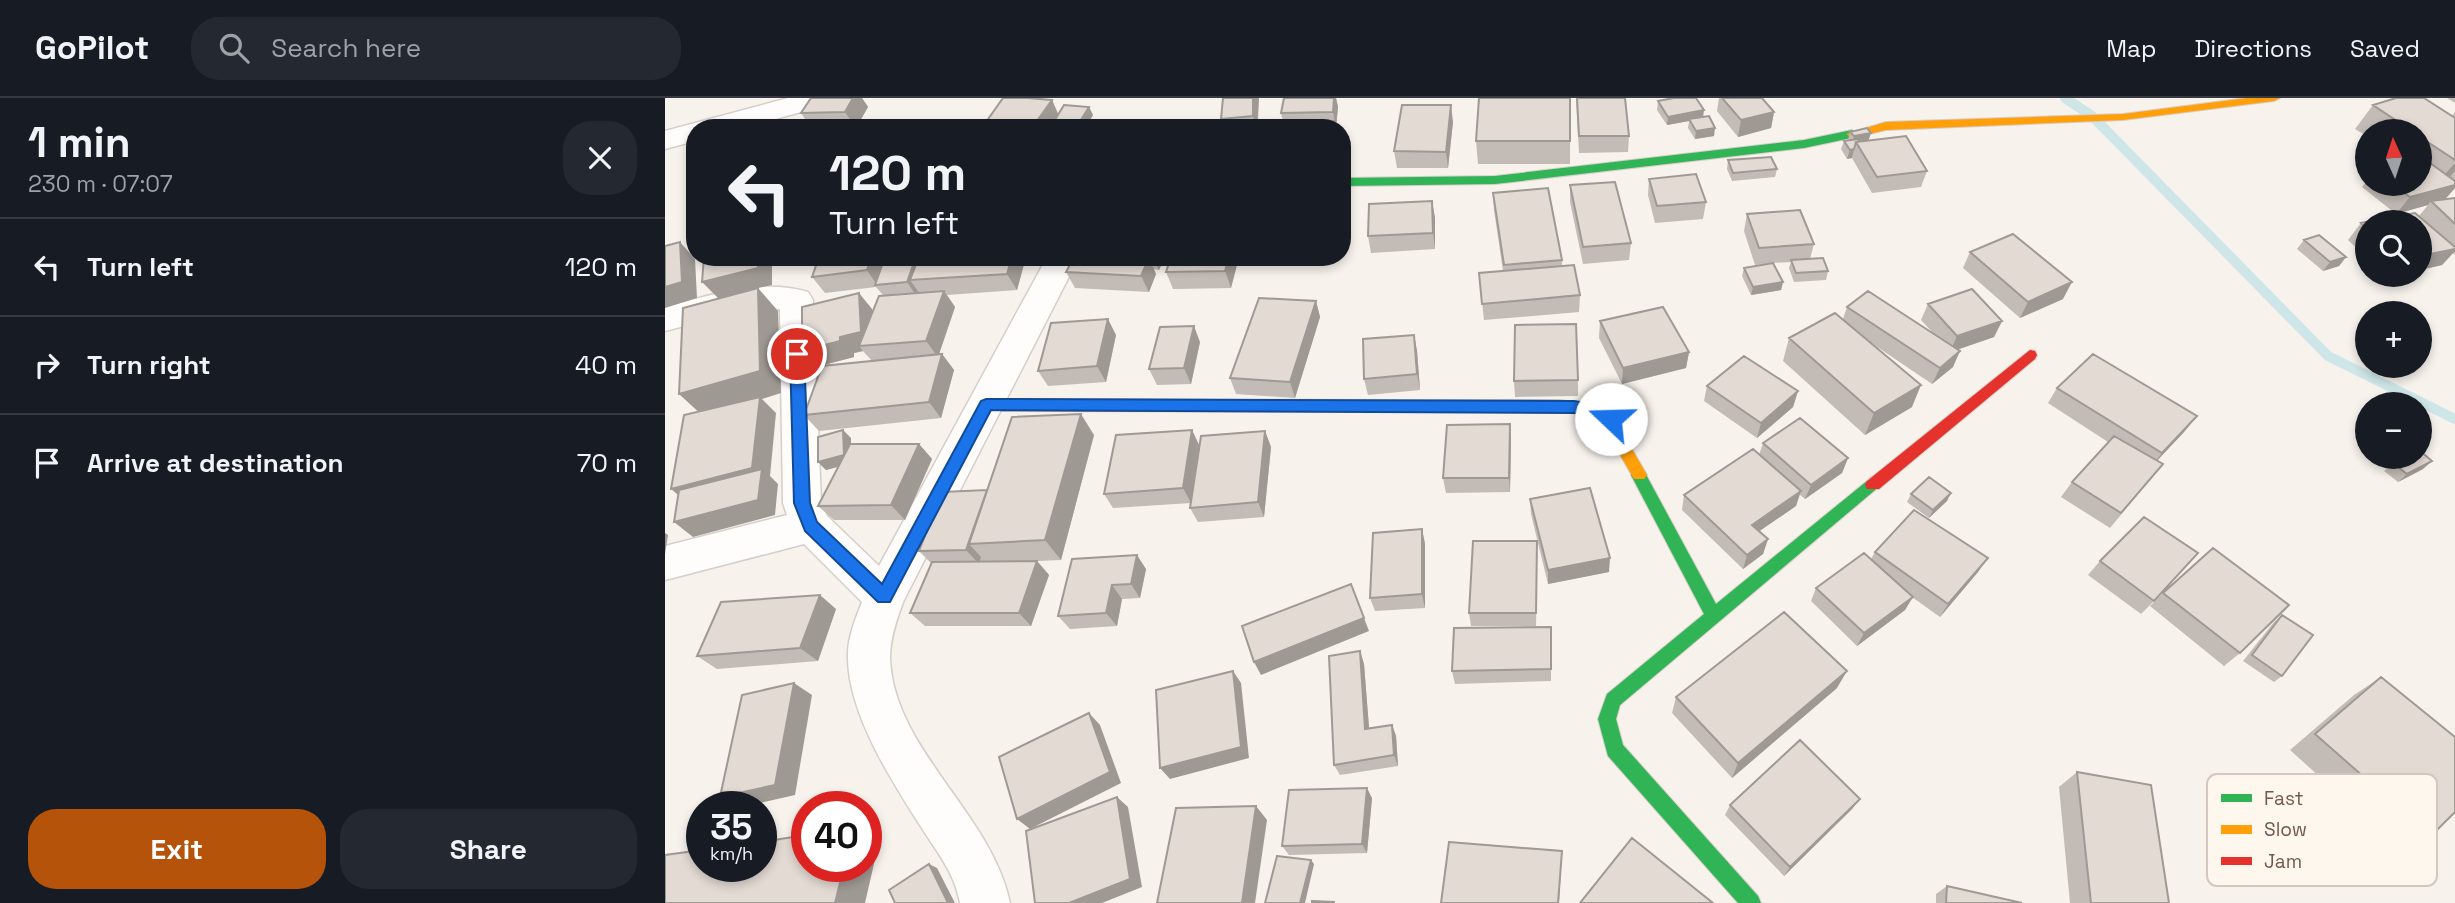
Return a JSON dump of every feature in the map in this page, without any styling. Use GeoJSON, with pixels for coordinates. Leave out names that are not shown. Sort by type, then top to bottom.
{"type":"FeatureCollection","features":[{"type":"Feature","properties":{"kind":"street"},"geometry":{"type":"LineString","coordinates":[[743,119],[820,98]]}},
{"type":"Feature","properties":{"kind":"street"},"geometry":{"type":"LineString","coordinates":[[1351,182],[1495,180],[1791,146],[1886,125],[2057,122],[2123,117],[2274,98]]}},
{"type":"Feature","properties":{"kind":"street"},"geometry":{"type":"LineString","coordinates":[[665,142],[686,135]]}},
{"type":"Feature","properties":{"kind":"street"},"geometry":{"type":"LineString","coordinates":[[665,142],[686,141]]}},
{"type":"Feature","properties":{"kind":"street"},"geometry":{"type":"LineString","coordinates":[[985,903],[980,873],[919,782],[876,700],[869,661],[871,634],[884,597],[1058,266]]}},
{"type":"Feature","properties":{"kind":"street"},"geometry":{"type":"LineString","coordinates":[[665,320],[753,298],[776,296],[796,300],[800,491],[811,526],[884,597]]}},
{"type":"Feature","properties":{"kind":"street"},"geometry":{"type":"LineString","coordinates":[[1751,903],[1615,750],[1607,719],[1613,700],[2030,355]]}},
{"type":"Feature","properties":{"kind":"street"},"geometry":{"type":"LineString","coordinates":[[986,405],[1545,406],[1602,410],[1611,419],[1713,615]]}},
{"type":"Feature","properties":{"kind":"street"},"geometry":{"type":"LineString","coordinates":[[665,563],[811,526]]}},
{"type":"Feature","properties":{"kind":"building"},"geometry":{"type":"Polygon","coordinates":[[[811,98],[853,98],[845,112],[801,113],[811,98]]]}},
{"type":"Feature","properties":{"kind":"building"},"geometry":{"type":"Polygon","coordinates":[[[1003,98],[1052,100],[1038,119],[988,119],[1003,98]]]}},
{"type":"Feature","properties":{"kind":"building"},"geometry":{"type":"Polygon","coordinates":[[[1223,98],[1253,98],[1253,116],[1221,119],[1223,98]]]}},
{"type":"Feature","properties":{"kind":"building"},"geometry":{"type":"Polygon","coordinates":[[[1284,98],[1334,98],[1333,112],[1281,113],[1284,98]]]}},
{"type":"Feature","properties":{"kind":"building"},"geometry":{"type":"Polygon","coordinates":[[[1479,98],[1570,98],[1570,141],[1476,141],[1479,98]]]}},
{"type":"Feature","properties":{"kind":"building"},"geometry":{"type":"Polygon","coordinates":[[[1577,98],[1625,98],[1629,136],[1579,136],[1577,98]]]}},
{"type":"Feature","properties":{"kind":"building"},"geometry":{"type":"Polygon","coordinates":[[[1696,98],[1704,110],[1668,117],[1658,101],[1696,98]]]}},
{"type":"Feature","properties":{"kind":"building"},"geometry":{"type":"Polygon","coordinates":[[[1722,98],[1762,98],[1774,112],[1741,120],[1722,98]]]}},
{"type":"Feature","properties":{"kind":"building"},"geometry":{"type":"Polygon","coordinates":[[[2396,98],[2424,98],[2455,118],[2455,160],[2433,146],[2433,119],[2394,119],[2373,105],[2396,98]]]}},
{"type":"Feature","properties":{"kind":"building"},"geometry":{"type":"Polygon","coordinates":[[[1064,105],[1089,107],[1082,119],[1055,119],[1064,105]]]}},
{"type":"Feature","properties":{"kind":"building"},"geometry":{"type":"Polygon","coordinates":[[[1402,105],[1451,105],[1446,152],[1394,151],[1402,105]]]}},
{"type":"Feature","properties":{"kind":"building"},"geometry":{"type":"Polygon","coordinates":[[[1709,116],[1715,128],[1696,131],[1689,119],[1709,116]]]}},
{"type":"Feature","properties":{"kind":"building"},"geometry":{"type":"Polygon","coordinates":[[[1867,128],[1871,133],[1854,136],[1850,132],[1867,128]]]}},
{"type":"Feature","properties":{"kind":"building"},"geometry":{"type":"Polygon","coordinates":[[[1906,136],[1927,171],[1877,177],[1856,142],[1906,136]]]}},
{"type":"Feature","properties":{"kind":"building"},"geometry":{"type":"Polygon","coordinates":[[[1844,141],[1860,141],[1850,150],[1844,141]]]}},
{"type":"Feature","properties":{"kind":"building"},"geometry":{"type":"Polygon","coordinates":[[[1771,157],[1777,169],[1733,173],[1728,160],[1771,157]]]}},
{"type":"Feature","properties":{"kind":"building"},"geometry":{"type":"Polygon","coordinates":[[[2433,165],[2455,181],[2455,185],[2433,191],[2433,165]]]}},
{"type":"Feature","properties":{"kind":"building"},"geometry":{"type":"Polygon","coordinates":[[[1696,174],[1706,202],[1657,206],[1649,179],[1696,174]]]}},
{"type":"Feature","properties":{"kind":"building"},"geometry":{"type":"Polygon","coordinates":[[[1615,182],[1631,243],[1583,247],[1570,185],[1615,182]]]}},
{"type":"Feature","properties":{"kind":"building"},"geometry":{"type":"Polygon","coordinates":[[[1548,188],[1562,260],[1504,265],[1493,193],[1548,188]]]}},
{"type":"Feature","properties":{"kind":"building"},"geometry":{"type":"Polygon","coordinates":[[[2455,198],[2455,224],[2431,201],[2455,198]]]}},
{"type":"Feature","properties":{"kind":"building"},"geometry":{"type":"Polygon","coordinates":[[[1432,201],[1433,233],[1368,236],[1369,204],[1432,201]]]}},
{"type":"Feature","properties":{"kind":"building"},"geometry":{"type":"Polygon","coordinates":[[[1800,210],[1814,244],[1759,248],[1747,214],[1800,210]]]}},
{"type":"Feature","properties":{"kind":"building"},"geometry":{"type":"Polygon","coordinates":[[[2432,227],[2455,247],[2432,254],[2432,227]]]}},
{"type":"Feature","properties":{"kind":"building"},"geometry":{"type":"Polygon","coordinates":[[[2013,234],[2072,282],[2028,302],[1970,252],[2013,234]]]}},
{"type":"Feature","properties":{"kind":"building"},"geometry":{"type":"Polygon","coordinates":[[[2319,235],[2346,257],[2330,262],[2304,240],[2319,235]]]}},
{"type":"Feature","properties":{"kind":"building"},"geometry":{"type":"Polygon","coordinates":[[[680,242],[682,282],[665,287],[665,246],[680,242]]]}},
{"type":"Feature","properties":{"kind":"building"},"geometry":{"type":"Polygon","coordinates":[[[1823,258],[1828,271],[1796,273],[1791,260],[1823,258]]]}},
{"type":"Feature","properties":{"kind":"building"},"geometry":{"type":"Polygon","coordinates":[[[1773,263],[1783,282],[1753,287],[1744,268],[1773,263]]]}},
{"type":"Feature","properties":{"kind":"building"},"geometry":{"type":"Polygon","coordinates":[[[1574,265],[1580,295],[1482,304],[1479,273],[1574,265]]]}},
{"type":"Feature","properties":{"kind":"building"},"geometry":{"type":"Polygon","coordinates":[[[703,266],[758,266],[758,268],[702,282],[703,266]]]}},
{"type":"Feature","properties":{"kind":"building"},"geometry":{"type":"Polygon","coordinates":[[[816,266],[868,266],[867,270],[812,277],[816,266]]]}},
{"type":"Feature","properties":{"kind":"building"},"geometry":{"type":"Polygon","coordinates":[[[882,266],[913,266],[907,282],[875,285],[882,266]]]}},
{"type":"Feature","properties":{"kind":"building"},"geometry":{"type":"Polygon","coordinates":[[[915,266],[1009,266],[1007,274],[910,280],[915,266]]]}},
{"type":"Feature","properties":{"kind":"building"},"geometry":{"type":"Polygon","coordinates":[[[1069,266],[1145,266],[1141,276],[1066,272],[1069,266]]]}},
{"type":"Feature","properties":{"kind":"building"},"geometry":{"type":"Polygon","coordinates":[[[1168,266],[1226,266],[1225,271],[1166,272],[1168,266]]]}},
{"type":"Feature","properties":{"kind":"building"},"geometry":{"type":"Polygon","coordinates":[[[758,288],[760,371],[679,394],[683,308],[758,288]]]}},
{"type":"Feature","properties":{"kind":"building"},"geometry":{"type":"Polygon","coordinates":[[[1972,289],[2002,321],[1957,336],[1928,304],[1972,289]]]}},
{"type":"Feature","properties":{"kind":"building"},"geometry":{"type":"Polygon","coordinates":[[[944,291],[926,341],[859,346],[879,296],[944,291]]]}},
{"type":"Feature","properties":{"kind":"building"},"geometry":{"type":"Polygon","coordinates":[[[1868,291],[1960,351],[1940,368],[1847,307],[1868,291]]]}},
{"type":"Feature","properties":{"kind":"building"},"geometry":{"type":"Polygon","coordinates":[[[859,293],[861,332],[840,337],[840,341],[802,351],[802,307],[859,293]]]}},
{"type":"Feature","properties":{"kind":"building"},"geometry":{"type":"Polygon","coordinates":[[[1259,298],[1316,301],[1290,382],[1230,378],[1259,298]]]}},
{"type":"Feature","properties":{"kind":"building"},"geometry":{"type":"Polygon","coordinates":[[[1663,307],[1689,352],[1623,368],[1600,321],[1663,307]]]}},
{"type":"Feature","properties":{"kind":"building"},"geometry":{"type":"Polygon","coordinates":[[[1835,313],[1921,385],[1874,413],[1789,338],[1835,313]]]}},
{"type":"Feature","properties":{"kind":"building"},"geometry":{"type":"Polygon","coordinates":[[[1108,319],[1097,366],[1038,371],[1051,323],[1108,319]]]}},
{"type":"Feature","properties":{"kind":"building"},"geometry":{"type":"Polygon","coordinates":[[[1576,324],[1578,380],[1514,381],[1515,325],[1576,324]]]}},
{"type":"Feature","properties":{"kind":"building"},"geometry":{"type":"Polygon","coordinates":[[[1194,326],[1184,368],[1149,369],[1160,327],[1194,326]]]}},
{"type":"Feature","properties":{"kind":"building"},"geometry":{"type":"Polygon","coordinates":[[[1414,335],[1417,374],[1364,379],[1363,339],[1414,335]]]}},
{"type":"Feature","properties":{"kind":"building"},"geometry":{"type":"Polygon","coordinates":[[[942,354],[929,402],[804,415],[822,366],[942,354]]]}},
{"type":"Feature","properties":{"kind":"building"},"geometry":{"type":"Polygon","coordinates":[[[2093,354],[2197,416],[2162,453],[2057,388],[2093,354]]]}},
{"type":"Feature","properties":{"kind":"building"},"geometry":{"type":"Polygon","coordinates":[[[1744,356],[1798,391],[1761,423],[1707,386],[1744,356]]]}},
{"type":"Feature","properties":{"kind":"building"},"geometry":{"type":"Polygon","coordinates":[[[760,397],[752,468],[671,489],[684,415],[760,397]]]}},
{"type":"Feature","properties":{"kind":"building"},"geometry":{"type":"Polygon","coordinates":[[[1081,414],[1045,540],[969,544],[1012,417],[1081,414]]]}},
{"type":"Feature","properties":{"kind":"building"},"geometry":{"type":"Polygon","coordinates":[[[1800,418],[1848,458],[1811,485],[1763,443],[1800,418]]]}},
{"type":"Feature","properties":{"kind":"building"},"geometry":{"type":"Polygon","coordinates":[[[1510,424],[1509,478],[1443,478],[1447,425],[1510,424]]]}},
{"type":"Feature","properties":{"kind":"building"},"geometry":{"type":"Polygon","coordinates":[[[843,430],[844,455],[818,462],[818,437],[843,430]]]}},
{"type":"Feature","properties":{"kind":"building"},"geometry":{"type":"Polygon","coordinates":[[[1192,430],[1183,488],[1104,494],[1116,435],[1192,430]]]}},
{"type":"Feature","properties":{"kind":"building"},"geometry":{"type":"Polygon","coordinates":[[[1265,431],[1258,502],[1190,508],[1201,436],[1265,431]]]}},
{"type":"Feature","properties":{"kind":"building"},"geometry":{"type":"Polygon","coordinates":[[[2114,436],[2163,464],[2121,513],[2072,482],[2114,436]]]}},
{"type":"Feature","properties":{"kind":"building"},"geometry":{"type":"Polygon","coordinates":[[[850,444],[919,444],[891,505],[818,506],[850,444]]]}},
{"type":"Feature","properties":{"kind":"building"},"geometry":{"type":"Polygon","coordinates":[[[1753,449],[1801,491],[1752,525],[1768,539],[1747,555],[1684,495],[1753,449]]]}},
{"type":"Feature","properties":{"kind":"building"},"geometry":{"type":"Polygon","coordinates":[[[762,469],[758,500],[674,522],[679,490],[762,469]]]}},
{"type":"Feature","properties":{"kind":"building"},"geometry":{"type":"Polygon","coordinates":[[[2401,469],[2417,469],[2407,474],[2401,469]]]}},
{"type":"Feature","properties":{"kind":"building"},"geometry":{"type":"Polygon","coordinates":[[[1929,477],[1951,493],[1933,510],[1911,494],[1929,477]]]}},
{"type":"Feature","properties":{"kind":"building"},"geometry":{"type":"Polygon","coordinates":[[[1590,488],[1610,558],[1548,570],[1530,499],[1590,488]]]}},
{"type":"Feature","properties":{"kind":"building"},"geometry":{"type":"Polygon","coordinates":[[[987,490],[966,550],[919,551],[942,492],[987,490]]]}},
{"type":"Feature","properties":{"kind":"building"},"geometry":{"type":"Polygon","coordinates":[[[1914,510],[1988,558],[1948,604],[1875,552],[1914,510]]]}},
{"type":"Feature","properties":{"kind":"building"},"geometry":{"type":"Polygon","coordinates":[[[2144,517],[2198,553],[2154,601],[2100,561],[2144,517]]]}},
{"type":"Feature","properties":{"kind":"building"},"geometry":{"type":"Polygon","coordinates":[[[1422,529],[1422,594],[1370,598],[1373,533],[1422,529]]]}},
{"type":"Feature","properties":{"kind":"building"},"geometry":{"type":"Polygon","coordinates":[[[1473,541],[1537,541],[1536,613],[1469,613],[1473,541]]]}},
{"type":"Feature","properties":{"kind":"building"},"geometry":{"type":"Polygon","coordinates":[[[2213,548],[2289,605],[2240,653],[2163,593],[2213,548]]]}},
{"type":"Feature","properties":{"kind":"building"},"geometry":{"type":"Polygon","coordinates":[[[1864,553],[1913,597],[1864,633],[1816,588],[1864,553]]]}},
{"type":"Feature","properties":{"kind":"building"},"geometry":{"type":"Polygon","coordinates":[[[1137,555],[1131,584],[1112,585],[1106,613],[1058,616],[1072,559],[1137,555]]]}},
{"type":"Feature","properties":{"kind":"building"},"geometry":{"type":"Polygon","coordinates":[[[1037,561],[1019,613],[910,613],[932,562],[1037,561]]]}},
{"type":"Feature","properties":{"kind":"building"},"geometry":{"type":"Polygon","coordinates":[[[1351,584],[1364,618],[1254,662],[1242,626],[1351,584]]]}},
{"type":"Feature","properties":{"kind":"building"},"geometry":{"type":"Polygon","coordinates":[[[820,595],[800,648],[697,656],[721,602],[820,595]]]}},
{"type":"Feature","properties":{"kind":"building"},"geometry":{"type":"Polygon","coordinates":[[[1784,612],[1847,671],[1738,763],[1676,697],[1784,612]]]}},
{"type":"Feature","properties":{"kind":"building"},"geometry":{"type":"Polygon","coordinates":[[[2282,615],[2313,635],[2282,676],[2252,655],[2282,615]]]}},
{"type":"Feature","properties":{"kind":"building"},"geometry":{"type":"Polygon","coordinates":[[[1551,627],[1551,669],[1452,671],[1454,628],[1551,627]]]}},
{"type":"Feature","properties":{"kind":"building"},"geometry":{"type":"Polygon","coordinates":[[[1360,651],[1365,729],[1392,725],[1394,755],[1334,765],[1329,656],[1360,651]]]}},
{"type":"Feature","properties":{"kind":"building"},"geometry":{"type":"Polygon","coordinates":[[[1233,671],[1241,747],[1160,768],[1156,690],[1233,671]]]}},
{"type":"Feature","properties":{"kind":"building"},"geometry":{"type":"Polygon","coordinates":[[[2381,677],[2455,737],[2455,812],[2437,830],[2437,774],[2360,774],[2315,734],[2381,677]]]}},
{"type":"Feature","properties":{"kind":"building"},"geometry":{"type":"Polygon","coordinates":[[[794,683],[775,785],[748,791],[721,791],[742,695],[794,683]]]}},
{"type":"Feature","properties":{"kind":"building"},"geometry":{"type":"Polygon","coordinates":[[[1089,713],[1110,772],[1017,819],[999,757],[1089,713]]]}},
{"type":"Feature","properties":{"kind":"building"},"geometry":{"type":"Polygon","coordinates":[[[1800,740],[1860,799],[1790,867],[1730,805],[1800,740]]]}},
{"type":"Feature","properties":{"kind":"building"},"geometry":{"type":"Polygon","coordinates":[[[2077,772],[2151,785],[2169,903],[2091,903],[2077,772]]]}},
{"type":"Feature","properties":{"kind":"building"},"geometry":{"type":"Polygon","coordinates":[[[1367,788],[1362,844],[1282,846],[1289,790],[1367,788]]]}},
{"type":"Feature","properties":{"kind":"building"},"geometry":{"type":"Polygon","coordinates":[[[1117,797],[1130,879],[1069,903],[1035,903],[1026,831],[1117,797]]]}},
{"type":"Feature","properties":{"kind":"building"},"geometry":{"type":"Polygon","coordinates":[[[1256,806],[1242,903],[1157,903],[1176,808],[1256,806]]]}},
{"type":"Feature","properties":{"kind":"building"},"geometry":{"type":"Polygon","coordinates":[[[791,837],[791,882],[840,882],[835,903],[665,903],[665,855],[686,852],[686,882],[777,882],[777,840],[791,837]]]}},
{"type":"Feature","properties":{"kind":"building"},"geometry":{"type":"Polygon","coordinates":[[[1632,838],[1713,903],[1580,903],[1632,838]]]}},
{"type":"Feature","properties":{"kind":"building"},"geometry":{"type":"Polygon","coordinates":[[[1449,842],[1562,851],[1558,903],[1441,903],[1449,842]]]}},
{"type":"Feature","properties":{"kind":"building"},"geometry":{"type":"Polygon","coordinates":[[[1277,856],[1311,860],[1300,903],[1265,903],[1277,856]]]}},
{"type":"Feature","properties":{"kind":"building"},"geometry":{"type":"Polygon","coordinates":[[[929,864],[948,903],[895,903],[889,890],[929,864]]]}},
{"type":"Feature","properties":{"kind":"building"},"geometry":{"type":"Polygon","coordinates":[[[1947,886],[2022,903],[1946,903],[1947,886]]]}},
{"type":"Feature","properties":{"kind":"building"},"geometry":{"type":"Polygon","coordinates":[[[1334,902],[1334,903],[1312,903],[1334,902]]]}},
{"type":"Feature","properties":{"kind":"waterway"},"geometry":{"type":"LineString","coordinates":[[2065,98],[2092,116],[2328,356],[2455,419]]}},
{"type":"Feature","properties":{"kind":"traffic: fast"},"geometry":{"type":"LineString","coordinates":[[1351,182],[1495,180],[1804,144],[1852,134]]}},
{"type":"Feature","properties":{"kind":"traffic: fast"},"geometry":{"type":"LineString","coordinates":[[1639,475],[1713,615]]}},
{"type":"Feature","properties":{"kind":"traffic: fast"},"geometry":{"type":"LineString","coordinates":[[1751,903],[1615,750],[1607,719],[1613,700],[1873,485]]}},
{"type":"Feature","properties":{"kind":"traffic: slow"},"geometry":{"type":"LineString","coordinates":[[1852,134],[1886,126],[2123,117],[2274,98]]}},
{"type":"Feature","properties":{"kind":"traffic: slow"},"geometry":{"type":"LineString","coordinates":[[1412,406],[1558,406],[1602,410],[1639,475]]}},
{"type":"Feature","properties":{"kind":"traffic: jam"},"geometry":{"type":"LineString","coordinates":[[1873,485],[2030,355]]}},
{"type":"Feature","properties":{"kind":"traffic: jam"},"geometry":{"type":"LineString","coordinates":[[986,405],[1412,406]]}},
{"type":"Feature","properties":{"kind":"route"},"geometry":{"type":"LineString","coordinates":[[797,354],[802,503],[811,526],[884,597],[986,405],[1590,407],[1602,410],[1611,419]]}}]}
